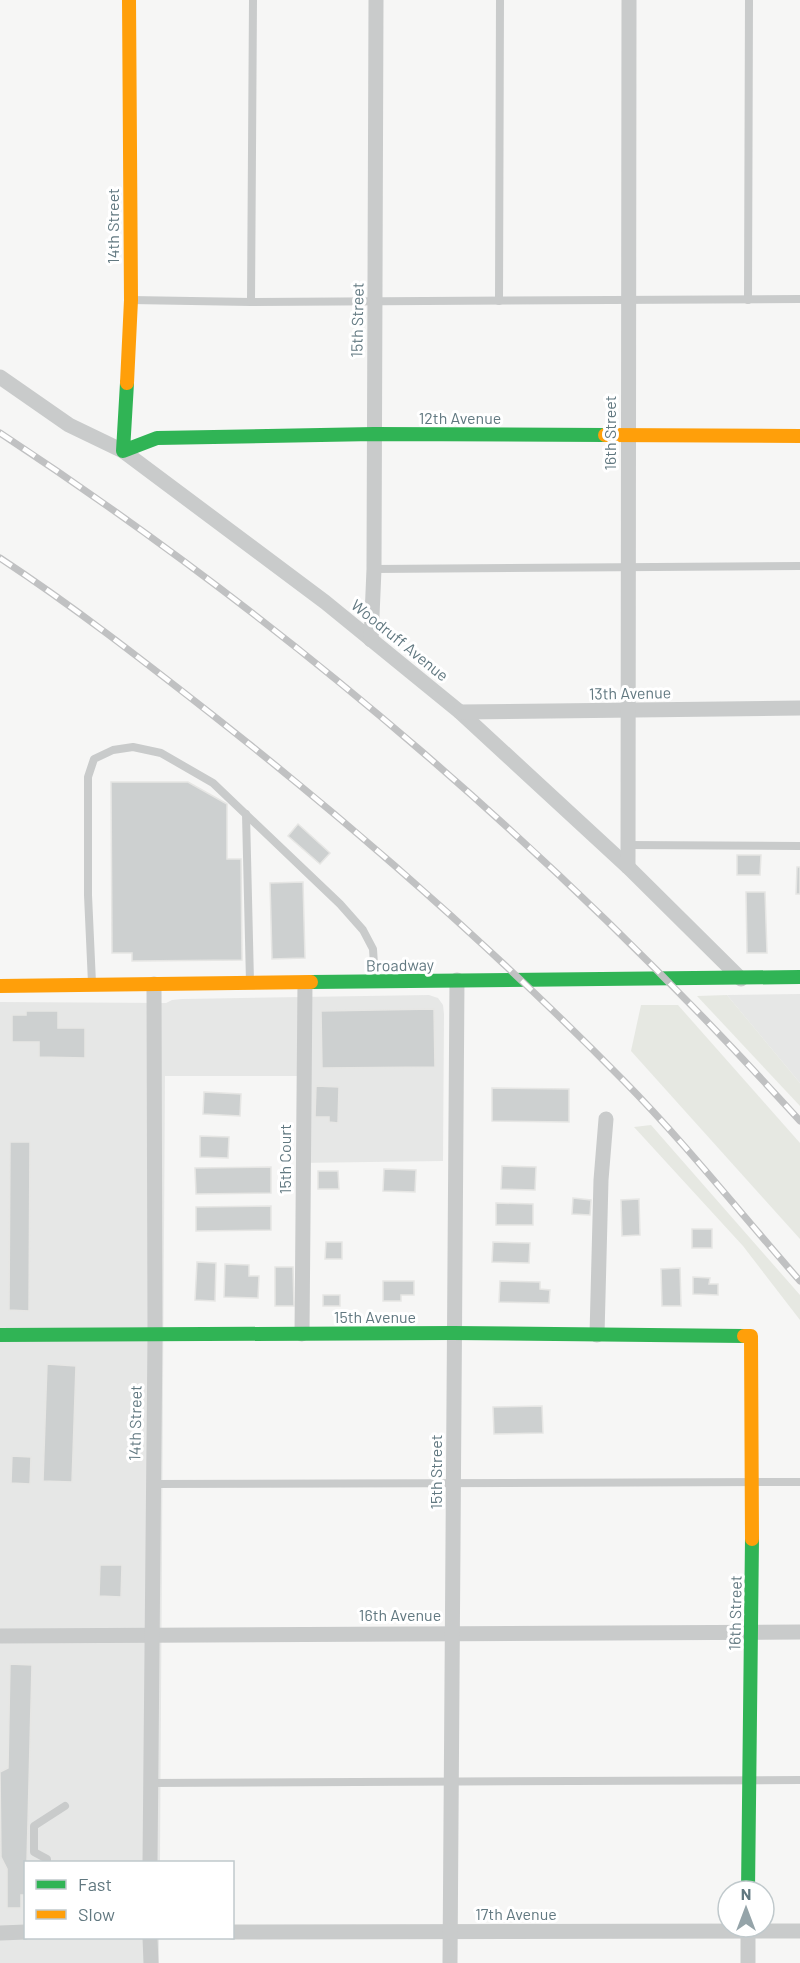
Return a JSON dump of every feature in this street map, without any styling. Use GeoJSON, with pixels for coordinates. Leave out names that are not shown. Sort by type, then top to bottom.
{"type":"FeatureCollection","features":[{"type":"Feature","properties":{"kind":"street","name":"14th Street"},"geometry":{"type":"LineString","coordinates":[[123,452],[131,300],[129,0]]}},
{"type":"Feature","properties":{"kind":"street","name":"15th Street"},"geometry":{"type":"LineString","coordinates":[[371,640],[374,569],[376,0]]}},
{"type":"Feature","properties":{"kind":"street","name":"16th Street"},"geometry":{"type":"LineString","coordinates":[[628,0],[628,867]]}},
{"type":"Feature","properties":{"kind":"street","name":"Woodruff Avenue"},"geometry":{"type":"LineString","coordinates":[[0,376],[69,425],[123,452],[275,562],[460,712],[628,867],[741,979]]}},
{"type":"Feature","properties":{"kind":"street","name":"12th Avenue"},"geometry":{"type":"LineString","coordinates":[[123,452],[157,438],[374,434],[800,436]]}},
{"type":"Feature","properties":{"kind":"street","name":"13th Avenue"},"geometry":{"type":"LineString","coordinates":[[460,712],[629,712],[800,708]]}},
{"type":"Feature","properties":{"kind":"street","name":"Broadway"},"geometry":{"type":"LineString","coordinates":[[0,987],[800,977]]}},
{"type":"Feature","properties":{"kind":"street","name":"15th Street"},"geometry":{"type":"LineString","coordinates":[[450,1963],[450,1632],[455,1484],[453,1333],[457,980]]}},
{"type":"Feature","properties":{"kind":"street","name":"15th Court"},"geometry":{"type":"LineString","coordinates":[[302,1334],[304,983]]}},
{"type":"Feature","properties":{"kind":"street","name":"14th Street"},"geometry":{"type":"LineString","coordinates":[[150,1861],[155,1335],[154,984]]}},
{"type":"Feature","properties":{"kind":"street"},"geometry":{"type":"LineString","coordinates":[[597,1335],[601,1180],[606,1119]]}},
{"type":"Feature","properties":{"kind":"street","name":"15th Avenue"},"geometry":{"type":"LineString","coordinates":[[0,1335],[453,1333],[751,1336]]}},
{"type":"Feature","properties":{"kind":"street","name":"16th Street"},"geometry":{"type":"LineString","coordinates":[[748,1879],[748,1780],[753,1632],[751,1336]]}},
{"type":"Feature","properties":{"kind":"street","name":"16th Avenue"},"geometry":{"type":"LineString","coordinates":[[0,1636],[800,1632]]}},
{"type":"Feature","properties":{"kind":"street","name":"17th Avenue"},"geometry":{"type":"LineString","coordinates":[[234,1932],[716,1930]]}},
{"type":"Feature","properties":{"kind":"street","name":"17th Avenue"},"geometry":{"type":"LineString","coordinates":[[776,1931],[800,1931]]}},
{"type":"Feature","properties":{"kind":"street"},"geometry":{"type":"LineString","coordinates":[[0,1933],[24,1932]]}},
{"type":"Feature","properties":{"kind":"street"},"geometry":{"type":"LineString","coordinates":[[150,1939],[151,1963]]}},
{"type":"Feature","properties":{"kind":"street"},"geometry":{"type":"LineString","coordinates":[[748,1939],[748,1963]]}},
{"type":"Feature","properties":{"kind":"lane"},"geometry":{"type":"LineString","coordinates":[[250,302],[253,0]]}},
{"type":"Feature","properties":{"kind":"lane"},"geometry":{"type":"LineString","coordinates":[[499,301],[500,0]]}},
{"type":"Feature","properties":{"kind":"lane"},"geometry":{"type":"LineString","coordinates":[[748,300],[749,0]]}},
{"type":"Feature","properties":{"kind":"lane"},"geometry":{"type":"LineString","coordinates":[[131,300],[375,304],[800,299]]}},
{"type":"Feature","properties":{"kind":"lane"},"geometry":{"type":"LineString","coordinates":[[374,569],[800,566]]}},
{"type":"Feature","properties":{"kind":"lane"},"geometry":{"type":"LineString","coordinates":[[92,985],[88,895],[88,777],[94,759],[112,750],[133,747],[161,753],[213,783],[340,904],[363,930],[373,949],[375,982]]}},
{"type":"Feature","properties":{"kind":"lane"},"geometry":{"type":"LineString","coordinates":[[246,814],[250,984]]}},
{"type":"Feature","properties":{"kind":"lane"},"geometry":{"type":"LineString","coordinates":[[628,845],[800,846]]}},
{"type":"Feature","properties":{"kind":"lane"},"geometry":{"type":"LineString","coordinates":[[152,1484],[800,1482]]}},
{"type":"Feature","properties":{"kind":"lane"},"geometry":{"type":"LineString","coordinates":[[151,1783],[800,1780]]}},
{"type":"Feature","properties":{"kind":"lane"},"geometry":{"type":"LineString","coordinates":[[47,1861],[34,1852],[34,1826],[65,1806]]}},
{"type":"Feature","properties":{"kind":"shaded area"},"geometry":{"type":"Polygon","coordinates":[[[800,994],[800,1083],[727,995],[800,994]]]}},
{"type":"Feature","properties":{"kind":"shaded area"},"geometry":{"type":"Polygon","coordinates":[[[429,995],[438,998],[443,1005],[444,1014],[443,1161],[297,1163],[297,1076],[165,1076],[160,1861],[24,1861],[24,1939],[159,1939],[159,1963],[0,1963],[0,1002],[166,1003],[182,999],[429,995]]]}},
{"type":"Feature","properties":{"kind":"shaded area"},"geometry":{"type":"Polygon","coordinates":[[[727,995],[800,1083],[800,1106],[697,996],[727,995]]]}},
{"type":"Feature","properties":{"kind":"shaded area"},"geometry":{"type":"Polygon","coordinates":[[[641,1005],[678,1005],[800,1143],[800,1239],[631,1051],[641,1005]]]}},
{"type":"Feature","properties":{"kind":"shaded area"},"geometry":{"type":"Polygon","coordinates":[[[651,1125],[800,1295],[800,1320],[743,1246],[634,1127],[651,1125]]]}},
{"type":"Feature","properties":{"kind":"building"},"geometry":{"type":"Polygon","coordinates":[[[111,782],[188,782],[227,804],[227,859],[241,859],[242,960],[132,961],[132,953],[112,953],[111,782]]]}},
{"type":"Feature","properties":{"kind":"building"},"geometry":{"type":"Polygon","coordinates":[[[298,824],[330,853],[320,864],[288,836],[298,824]]]}},
{"type":"Feature","properties":{"kind":"building"},"geometry":{"type":"Polygon","coordinates":[[[737,855],[761,855],[760,875],[737,875],[737,855]]]}},
{"type":"Feature","properties":{"kind":"building"},"geometry":{"type":"Polygon","coordinates":[[[797,867],[800,867],[800,894],[796,894],[797,867]]]}},
{"type":"Feature","properties":{"kind":"building"},"geometry":{"type":"Polygon","coordinates":[[[303,882],[305,958],[272,959],[270,883],[303,882]]]}},
{"type":"Feature","properties":{"kind":"building"},"geometry":{"type":"Polygon","coordinates":[[[746,892],[765,892],[767,953],[747,953],[746,892]]]}},
{"type":"Feature","properties":{"kind":"building"},"geometry":{"type":"Polygon","coordinates":[[[434,1009],[435,1067],[322,1068],[321,1011],[434,1009]]]}},
{"type":"Feature","properties":{"kind":"building"},"geometry":{"type":"Polygon","coordinates":[[[26,1011],[58,1011],[58,1028],[85,1028],[85,1058],[39,1057],[39,1042],[12,1042],[12,1015],[26,1015],[26,1011]]]}},
{"type":"Feature","properties":{"kind":"building"},"geometry":{"type":"Polygon","coordinates":[[[316,1086],[339,1087],[338,1123],[329,1122],[329,1117],[315,1117],[316,1086]]]}},
{"type":"Feature","properties":{"kind":"building"},"geometry":{"type":"Polygon","coordinates":[[[492,1088],[569,1089],[569,1122],[492,1121],[492,1088]]]}},
{"type":"Feature","properties":{"kind":"building"},"geometry":{"type":"Polygon","coordinates":[[[204,1092],[241,1094],[240,1116],[203,1114],[204,1092]]]}},
{"type":"Feature","properties":{"kind":"building"},"geometry":{"type":"Polygon","coordinates":[[[200,1136],[229,1137],[228,1158],[200,1157],[200,1136]]]}},
{"type":"Feature","properties":{"kind":"building"},"geometry":{"type":"Polygon","coordinates":[[[10,1142],[30,1142],[29,1311],[9,1310],[10,1142]]]}},
{"type":"Feature","properties":{"kind":"building"},"geometry":{"type":"Polygon","coordinates":[[[502,1166],[536,1167],[535,1190],[501,1189],[502,1166]]]}},
{"type":"Feature","properties":{"kind":"building"},"geometry":{"type":"Polygon","coordinates":[[[271,1167],[271,1193],[196,1194],[195,1168],[271,1167]]]}},
{"type":"Feature","properties":{"kind":"building"},"geometry":{"type":"Polygon","coordinates":[[[384,1169],[416,1170],[415,1192],[383,1191],[384,1169]]]}},
{"type":"Feature","properties":{"kind":"building"},"geometry":{"type":"Polygon","coordinates":[[[318,1171],[338,1171],[339,1189],[318,1189],[318,1171]]]}},
{"type":"Feature","properties":{"kind":"building"},"geometry":{"type":"Polygon","coordinates":[[[573,1198],[591,1200],[590,1215],[572,1214],[573,1198]]]}},
{"type":"Feature","properties":{"kind":"building"},"geometry":{"type":"Polygon","coordinates":[[[639,1199],[640,1235],[622,1236],[621,1200],[639,1199]]]}},
{"type":"Feature","properties":{"kind":"building"},"geometry":{"type":"Polygon","coordinates":[[[496,1203],[533,1204],[533,1225],[496,1225],[496,1203]]]}},
{"type":"Feature","properties":{"kind":"building"},"geometry":{"type":"Polygon","coordinates":[[[271,1206],[271,1230],[196,1231],[196,1207],[271,1206]]]}},
{"type":"Feature","properties":{"kind":"building"},"geometry":{"type":"Polygon","coordinates":[[[692,1229],[712,1229],[712,1248],[692,1248],[692,1229]]]}},
{"type":"Feature","properties":{"kind":"building"},"geometry":{"type":"Polygon","coordinates":[[[326,1242],[342,1242],[342,1259],[325,1259],[326,1242]]]}},
{"type":"Feature","properties":{"kind":"building"},"geometry":{"type":"Polygon","coordinates":[[[493,1242],[530,1243],[529,1263],[492,1262],[493,1242]]]}},
{"type":"Feature","properties":{"kind":"building"},"geometry":{"type":"Polygon","coordinates":[[[197,1262],[216,1263],[215,1301],[195,1300],[197,1262]]]}},
{"type":"Feature","properties":{"kind":"building"},"geometry":{"type":"Polygon","coordinates":[[[225,1264],[249,1265],[249,1276],[259,1276],[258,1298],[224,1297],[225,1264]]]}},
{"type":"Feature","properties":{"kind":"building"},"geometry":{"type":"Polygon","coordinates":[[[275,1267],[293,1267],[294,1306],[275,1306],[275,1267]]]}},
{"type":"Feature","properties":{"kind":"building"},"geometry":{"type":"Polygon","coordinates":[[[680,1268],[681,1306],[662,1306],[661,1269],[680,1268]]]}},
{"type":"Feature","properties":{"kind":"building"},"geometry":{"type":"Polygon","coordinates":[[[693,1277],[710,1278],[709,1284],[718,1284],[718,1295],[693,1294],[693,1277]]]}},
{"type":"Feature","properties":{"kind":"building"},"geometry":{"type":"Polygon","coordinates":[[[383,1281],[414,1281],[414,1295],[401,1295],[401,1301],[383,1301],[383,1281]]]}},
{"type":"Feature","properties":{"kind":"building"},"geometry":{"type":"Polygon","coordinates":[[[500,1281],[540,1282],[540,1289],[550,1290],[549,1303],[499,1302],[500,1281]]]}},
{"type":"Feature","properties":{"kind":"building"},"geometry":{"type":"Polygon","coordinates":[[[323,1295],[340,1295],[340,1306],[323,1306],[323,1295]]]}},
{"type":"Feature","properties":{"kind":"building"},"geometry":{"type":"Polygon","coordinates":[[[47,1364],[76,1366],[72,1482],[43,1481],[47,1364]]]}},
{"type":"Feature","properties":{"kind":"building"},"geometry":{"type":"Polygon","coordinates":[[[542,1406],[543,1433],[494,1434],[493,1407],[542,1406]]]}},
{"type":"Feature","properties":{"kind":"building"},"geometry":{"type":"Polygon","coordinates":[[[12,1456],[31,1457],[30,1484],[11,1483],[12,1456]]]}},
{"type":"Feature","properties":{"kind":"building"},"geometry":{"type":"Polygon","coordinates":[[[100,1565],[122,1565],[121,1597],[99,1596],[100,1565]]]}},
{"type":"Feature","properties":{"kind":"building"},"geometry":{"type":"Polygon","coordinates":[[[10,1664],[32,1665],[27,1861],[24,1861],[24,1895],[21,1895],[21,1908],[7,1908],[7,1869],[1,1857],[0,1772],[8,1768],[10,1664]]]}},
{"type":"Feature","properties":{"kind":"railway"},"geometry":{"type":"LineString","coordinates":[[0,433],[109,507],[216,585],[422,752],[521,840],[617,931],[710,1024],[800,1121]]}},
{"type":"Feature","properties":{"kind":"railway"},"geometry":{"type":"LineString","coordinates":[[0,558],[106,633],[184,693],[318,800],[423,890],[525,984],[624,1081],[692,1155],[800,1281]]}},
{"type":"Feature","properties":{"kind":"traffic: fast"},"geometry":{"type":"LineString","coordinates":[[127,383],[123,451],[157,438],[374,434],[605,435]]}},
{"type":"Feature","properties":{"kind":"traffic: fast"},"geometry":{"type":"LineString","coordinates":[[311,982],[800,977]]}},
{"type":"Feature","properties":{"kind":"traffic: fast"},"geometry":{"type":"LineString","coordinates":[[0,1335],[453,1333],[744,1336]]}},
{"type":"Feature","properties":{"kind":"traffic: fast"},"geometry":{"type":"LineString","coordinates":[[748,1879],[752,1539]]}},
{"type":"Feature","properties":{"kind":"traffic: slow"},"geometry":{"type":"LineString","coordinates":[[127,383],[131,300],[129,0]]}},
{"type":"Feature","properties":{"kind":"traffic: slow"},"geometry":{"type":"LineString","coordinates":[[605,435],[800,436]]}},
{"type":"Feature","properties":{"kind":"traffic: slow"},"geometry":{"type":"LineString","coordinates":[[0,986],[311,982]]}},
{"type":"Feature","properties":{"kind":"traffic: slow"},"geometry":{"type":"LineString","coordinates":[[744,1336],[751,1336],[752,1539]]}}]}
